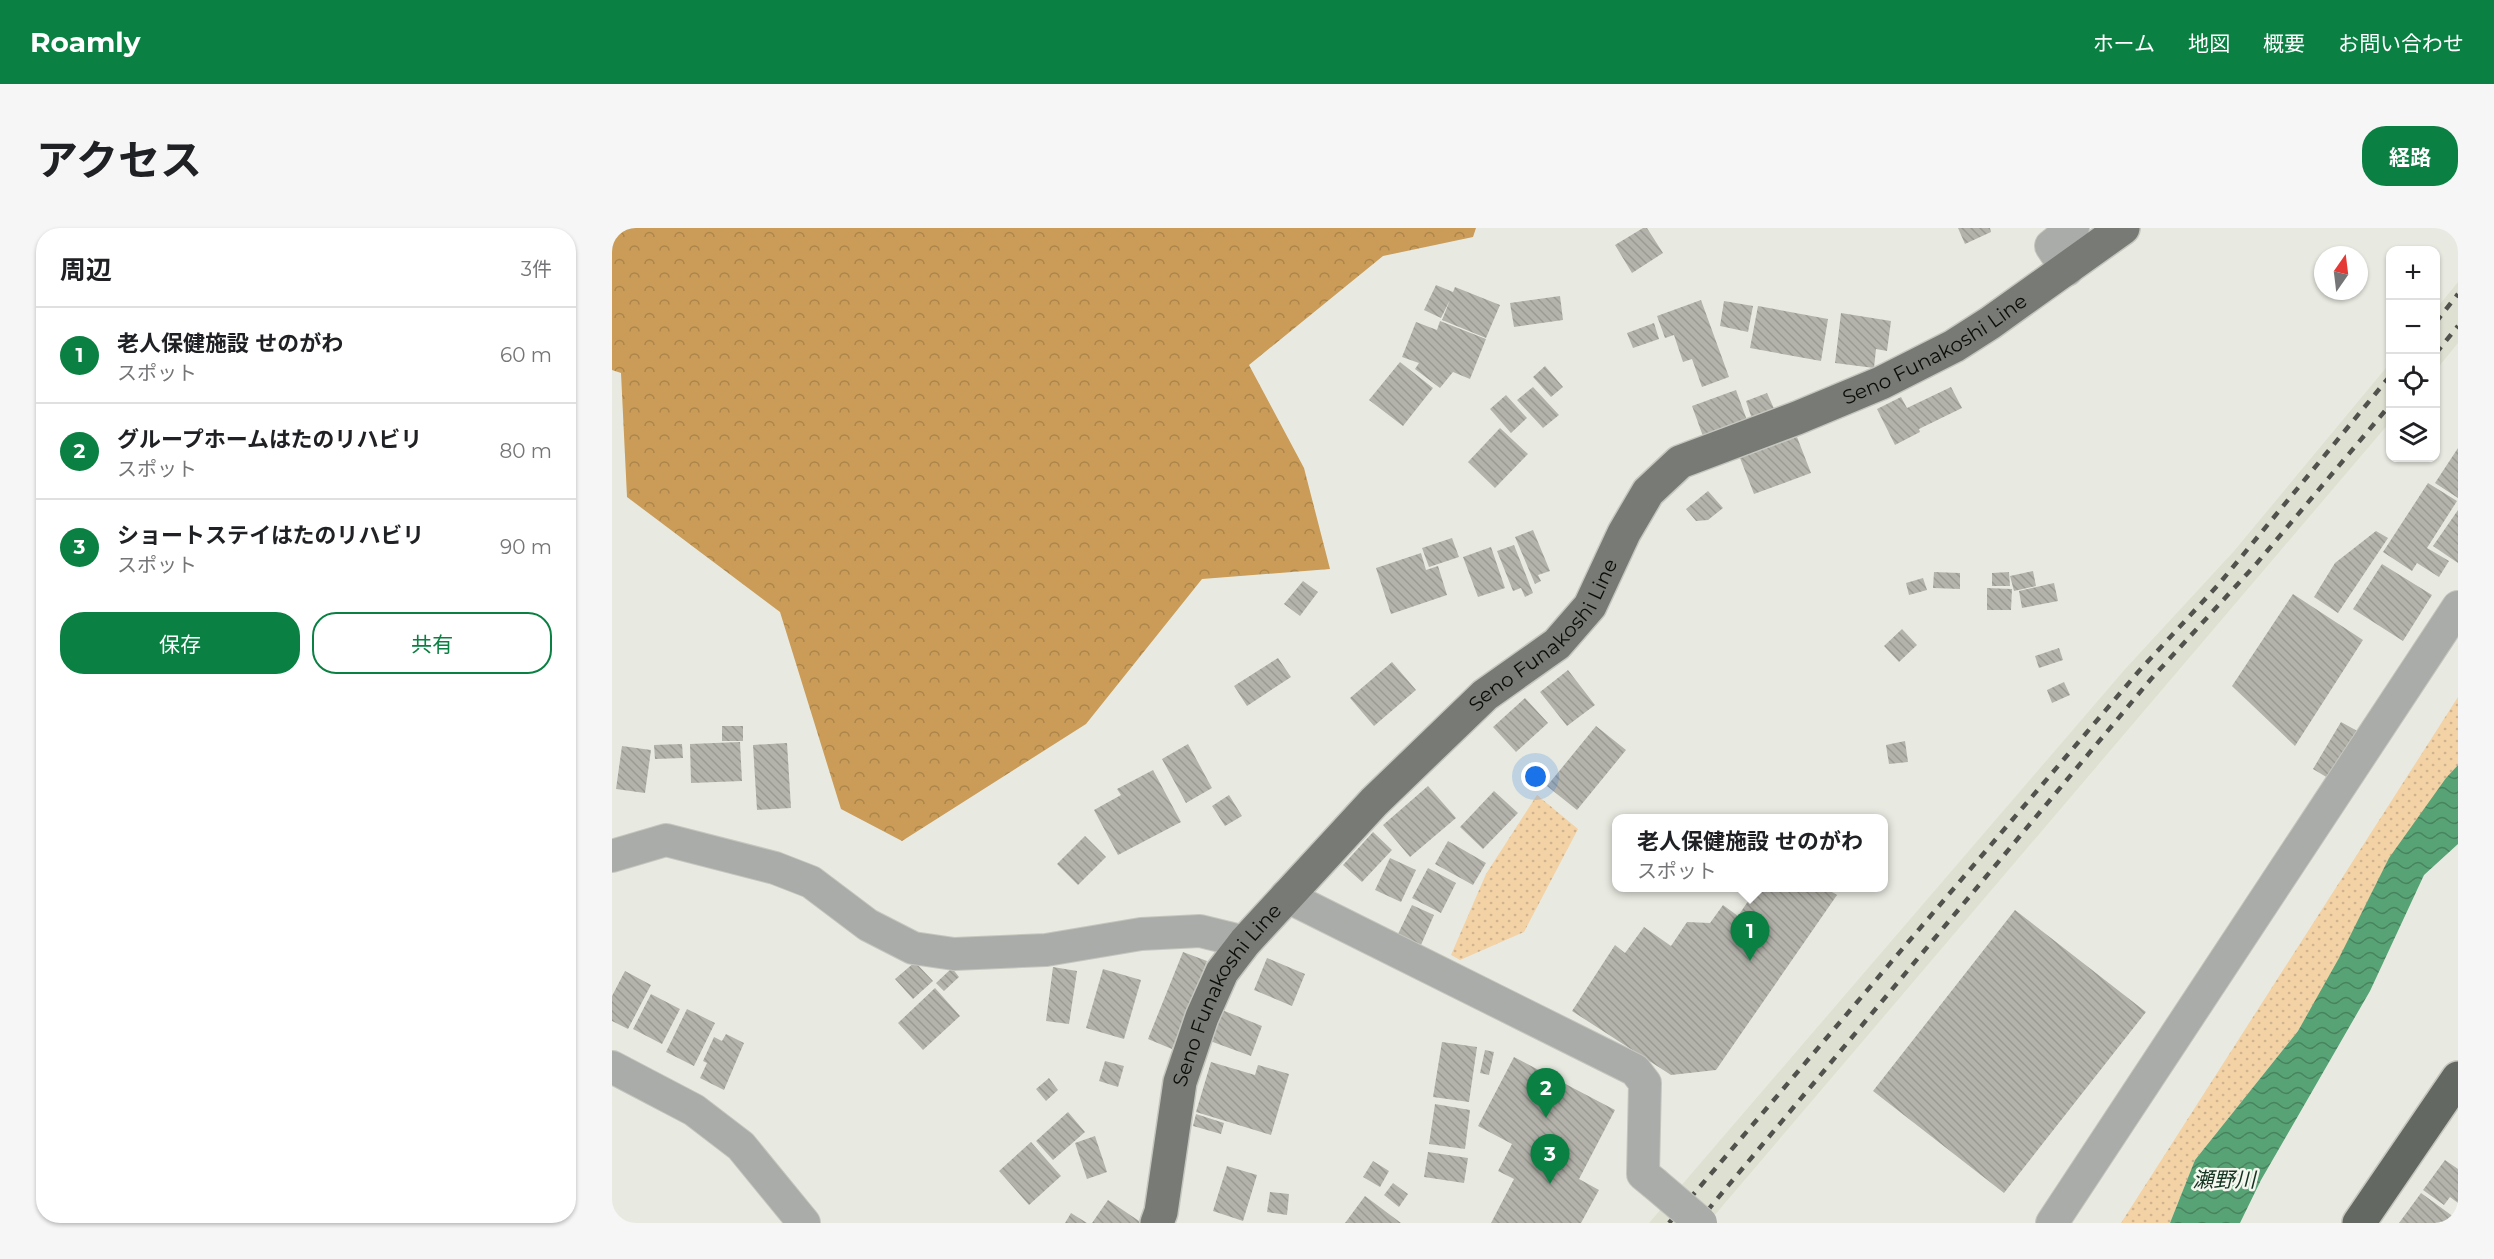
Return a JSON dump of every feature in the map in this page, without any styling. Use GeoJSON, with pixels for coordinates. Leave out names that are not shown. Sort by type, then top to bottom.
{"type":"FeatureCollection","features":[{"type":"Feature","properties":{"kind":"highway"},"geometry":{"type":"LineString","coordinates":[[2359,1223],[2458,1078]]}},
{"type":"Feature","properties":{"kind":"main road","name":"Seno Funakoshi Line"},"geometry":{"type":"LineString","coordinates":[[1157,1223],[1161,1212],[1180,1082],[1202,1017],[1222,972],[1286,896],[1374,802],[1485,695],[1557,644],[1590,606],[1624,533],[1648,492],[1680,462],[1797,418],[1881,383],[1953,346],[2067,270],[2123,228]]}},
{"type":"Feature","properties":{"kind":"street"},"geometry":{"type":"LineString","coordinates":[[2067,270],[2051,246],[2073,228]]}},
{"type":"Feature","properties":{"kind":"street"},"geometry":{"type":"LineString","coordinates":[[2052,1223],[2458,607]]}},
{"type":"Feature","properties":{"kind":"street"},"geometry":{"type":"LineString","coordinates":[[612,856],[666,840],[776,868],[810,882],[868,925],[913,948],[954,954],[1046,950],[1141,934],[1200,931],[1245,942]]}},
{"type":"Feature","properties":{"kind":"street"},"geometry":{"type":"LineString","coordinates":[[1286,896],[1635,1070],[1645,1083],[1644,1174],[1701,1223]]}},
{"type":"Feature","properties":{"kind":"street"},"geometry":{"type":"LineString","coordinates":[[612,1067],[694,1110],[741,1146],[804,1223]]}},
{"type":"Feature","properties":{"kind":"shaded area"},"geometry":{"type":"Polygon","coordinates":[[[2458,282],[2458,343],[2440,365],[2440,354],[2440,304],[2458,282]]]}},
{"type":"Feature","properties":{"kind":"shaded area"},"geometry":{"type":"Polygon","coordinates":[[[2386,368],[2386,427],[1708,1223],[1649,1223],[2126,668],[2234,551],[2386,368]]]}},
{"type":"Feature","properties":{"kind":"shaded area"},"geometry":{"type":"Polygon","coordinates":[[[2458,697],[2458,765],[2446,778],[2298,1031],[2195,1160],[2170,1223],[2121,1223],[2458,697]]]}},
{"type":"Feature","properties":{"kind":"shaded area"},"geometry":{"type":"Polygon","coordinates":[[[1537,795],[1578,829],[1524,932],[1460,960],[1451,955],[1486,874],[1537,795]]]}},
{"type":"Feature","properties":{"kind":"green space"},"geometry":{"type":"Polygon","coordinates":[[[612,228],[1476,228],[1473,237],[1383,256],[1249,365],[1304,468],[1330,569],[1202,579],[1086,724],[902,841],[841,809],[780,612],[627,497],[621,373],[612,370],[612,228]]]}},
{"type":"Feature","properties":{"kind":"water","name":"瀬野川"},"geometry":{"type":"Polygon","coordinates":[[[2458,765],[2458,844],[2424,875],[2370,991],[2261,1180],[2240,1223],[2170,1223],[2195,1160],[2298,1031],[2339,958],[2389,858],[2446,778],[2458,765]]]}},
{"type":"Feature","properties":{"kind":"building"},"geometry":{"type":"Polygon","coordinates":[[[1643,228],[1647,228],[1663,253],[1632,273],[1615,245],[1643,228]]]}},
{"type":"Feature","properties":{"kind":"building"},"geometry":{"type":"Polygon","coordinates":[[[1958,228],[1990,228],[1991,232],[1965,244],[1958,228]]]}},
{"type":"Feature","properties":{"kind":"building"},"geometry":{"type":"Polygon","coordinates":[[[1436,285],[1453,292],[1455,287],[1500,305],[1486,338],[1442,320],[1450,300],[1441,318],[1424,310],[1436,285]]]}},
{"type":"Feature","properties":{"kind":"building"},"geometry":{"type":"Polygon","coordinates":[[[1560,296],[1563,320],[1514,327],[1510,303],[1560,296]]]}},
{"type":"Feature","properties":{"kind":"building"},"geometry":{"type":"Polygon","coordinates":[[[1701,300],[1729,377],[1702,387],[1692,359],[1683,362],[1674,335],[1665,338],[1657,316],[1701,300]]]}},
{"type":"Feature","properties":{"kind":"building"},"geometry":{"type":"Polygon","coordinates":[[[1724,301],[1753,306],[1748,332],[1720,326],[1724,301]]]}},
{"type":"Feature","properties":{"kind":"building"},"geometry":{"type":"Polygon","coordinates":[[[1758,306],[1828,319],[1821,361],[1750,348],[1758,306]]]}},
{"type":"Feature","properties":{"kind":"building"},"geometry":{"type":"Polygon","coordinates":[[[1841,313],[1891,321],[1887,351],[1876,349],[1874,368],[1835,363],[1841,313]]]}},
{"type":"Feature","properties":{"kind":"building"},"geometry":{"type":"Polygon","coordinates":[[[1440,321],[1486,339],[1470,379],[1453,372],[1440,388],[1415,369],[1419,363],[1402,357],[1416,322],[1437,330],[1440,321]]]}},
{"type":"Feature","properties":{"kind":"building"},"geometry":{"type":"Polygon","coordinates":[[[1654,323],[1659,339],[1633,348],[1627,333],[1654,323]]]}},
{"type":"Feature","properties":{"kind":"building"},"geometry":{"type":"Polygon","coordinates":[[[1400,362],[1433,388],[1403,426],[1369,400],[1400,362]]]}},
{"type":"Feature","properties":{"kind":"building"},"geometry":{"type":"Polygon","coordinates":[[[1545,366],[1563,387],[1551,397],[1533,377],[1545,366]]]}},
{"type":"Feature","properties":{"kind":"building"},"geometry":{"type":"Polygon","coordinates":[[[1533,387],[1559,415],[1543,428],[1517,400],[1533,387]]]}},
{"type":"Feature","properties":{"kind":"building"},"geometry":{"type":"Polygon","coordinates":[[[1951,387],[1962,408],[1919,429],[1920,432],[1895,445],[1877,409],[1901,397],[1907,408],[1951,387]]]}},
{"type":"Feature","properties":{"kind":"building"},"geometry":{"type":"Polygon","coordinates":[[[1736,390],[1748,423],[1704,439],[1692,406],[1736,390]]]}},
{"type":"Feature","properties":{"kind":"building"},"geometry":{"type":"Polygon","coordinates":[[[1767,393],[1776,413],[1753,422],[1746,401],[1767,393]]]}},
{"type":"Feature","properties":{"kind":"building"},"geometry":{"type":"Polygon","coordinates":[[[1506,395],[1527,418],[1511,433],[1490,409],[1506,395]]]}},
{"type":"Feature","properties":{"kind":"building"},"geometry":{"type":"Polygon","coordinates":[[[1500,428],[1528,454],[1495,488],[1468,462],[1500,428]]]}},
{"type":"Feature","properties":{"kind":"building"},"geometry":{"type":"Polygon","coordinates":[[[1797,437],[1811,473],[1754,494],[1740,458],[1797,437]]]}},
{"type":"Feature","properties":{"kind":"building"},"geometry":{"type":"Polygon","coordinates":[[[2458,448],[2458,498],[2435,483],[2458,448]]]}},
{"type":"Feature","properties":{"kind":"building"},"geometry":{"type":"Polygon","coordinates":[[[2428,483],[2457,501],[2427,548],[2449,561],[2439,577],[2417,563],[2412,571],[2383,552],[2428,483]]]}},
{"type":"Feature","properties":{"kind":"building"},"geometry":{"type":"Polygon","coordinates":[[[1708,491],[1723,508],[1708,520],[1696,521],[1686,509],[1708,491]]]}},
{"type":"Feature","properties":{"kind":"building"},"geometry":{"type":"Polygon","coordinates":[[[2458,510],[2458,563],[2433,546],[2458,510]]]}},
{"type":"Feature","properties":{"kind":"building"},"geometry":{"type":"Polygon","coordinates":[[[1533,530],[1550,571],[1538,575],[1541,581],[1535,584],[1515,537],[1533,530]]]}},
{"type":"Feature","properties":{"kind":"building"},"geometry":{"type":"Polygon","coordinates":[[[2376,531],[2388,538],[2338,613],[2314,597],[2335,563],[2376,531]]]}},
{"type":"Feature","properties":{"kind":"building"},"geometry":{"type":"Polygon","coordinates":[[[1452,538],[1459,557],[1429,567],[1422,548],[1452,538]]]}},
{"type":"Feature","properties":{"kind":"building"},"geometry":{"type":"Polygon","coordinates":[[[1514,545],[1533,593],[1525,597],[1521,588],[1513,591],[1497,551],[1514,545]]]}},
{"type":"Feature","properties":{"kind":"building"},"geometry":{"type":"Polygon","coordinates":[[[1491,547],[1505,588],[1478,597],[1463,557],[1491,547]]]}},
{"type":"Feature","properties":{"kind":"building"},"geometry":{"type":"Polygon","coordinates":[[[1421,553],[1426,570],[1438,566],[1447,595],[1391,614],[1376,568],[1421,553]]]}},
{"type":"Feature","properties":{"kind":"building"},"geometry":{"type":"Polygon","coordinates":[[[2382,564],[2432,595],[2403,641],[2353,609],[2382,564]]]}},
{"type":"Feature","properties":{"kind":"building"},"geometry":{"type":"Polygon","coordinates":[[[2033,571],[2036,586],[2014,591],[2010,576],[2033,571]]]}},
{"type":"Feature","properties":{"kind":"building"},"geometry":{"type":"Polygon","coordinates":[[[1934,572],[1960,573],[1960,589],[1933,588],[1934,572]]]}},
{"type":"Feature","properties":{"kind":"building"},"geometry":{"type":"Polygon","coordinates":[[[2009,572],[2010,586],[1992,586],[1992,573],[2009,572]]]}},
{"type":"Feature","properties":{"kind":"building"},"geometry":{"type":"Polygon","coordinates":[[[1923,578],[1927,590],[1909,595],[1906,583],[1923,578]]]}},
{"type":"Feature","properties":{"kind":"building"},"geometry":{"type":"Polygon","coordinates":[[[1303,581],[1318,592],[1300,616],[1284,604],[1303,581]]]}},
{"type":"Feature","properties":{"kind":"building"},"geometry":{"type":"Polygon","coordinates":[[[2054,583],[2058,601],[2022,608],[2019,591],[2054,583]]]}},
{"type":"Feature","properties":{"kind":"building"},"geometry":{"type":"Polygon","coordinates":[[[1987,588],[2012,589],[2011,610],[1987,610],[1987,588]]]}},
{"type":"Feature","properties":{"kind":"building"},"geometry":{"type":"Polygon","coordinates":[[[2293,594],[2363,640],[2295,746],[2232,686],[2293,594]]]}},
{"type":"Feature","properties":{"kind":"building"},"geometry":{"type":"Polygon","coordinates":[[[1902,629],[1917,645],[1899,662],[1884,646],[1902,629]]]}},
{"type":"Feature","properties":{"kind":"building"},"geometry":{"type":"Polygon","coordinates":[[[2059,648],[2063,660],[2039,668],[2035,656],[2059,648]]]}},
{"type":"Feature","properties":{"kind":"building"},"geometry":{"type":"Polygon","coordinates":[[[1278,658],[1291,677],[1247,706],[1234,686],[1278,658]]]}},
{"type":"Feature","properties":{"kind":"building"},"geometry":{"type":"Polygon","coordinates":[[[1392,662],[1416,690],[1374,726],[1350,698],[1392,662]]]}},
{"type":"Feature","properties":{"kind":"building"},"geometry":{"type":"Polygon","coordinates":[[[1568,670],[1595,705],[1567,726],[1540,692],[1568,670]]]}},
{"type":"Feature","properties":{"kind":"building"},"geometry":{"type":"Polygon","coordinates":[[[2064,682],[2070,695],[2052,703],[2047,690],[2064,682]]]}},
{"type":"Feature","properties":{"kind":"building"},"geometry":{"type":"Polygon","coordinates":[[[1525,698],[1548,723],[1516,752],[1493,727],[1525,698]]]}},
{"type":"Feature","properties":{"kind":"building"},"geometry":{"type":"Polygon","coordinates":[[[2341,722],[2361,733],[2333,781],[2313,769],[2341,722]]]}},
{"type":"Feature","properties":{"kind":"building"},"geometry":{"type":"Polygon","coordinates":[[[722,726],[743,726],[743,741],[722,741],[722,726]]]}},
{"type":"Feature","properties":{"kind":"building"},"geometry":{"type":"Polygon","coordinates":[[[1596,726],[1626,750],[1577,810],[1547,786],[1596,726]]]}},
{"type":"Feature","properties":{"kind":"building"},"geometry":{"type":"Polygon","coordinates":[[[1905,741],[1908,762],[1889,764],[1886,745],[1905,741]]]}},
{"type":"Feature","properties":{"kind":"building"},"geometry":{"type":"Polygon","coordinates":[[[740,742],[742,781],[691,783],[690,744],[740,742]]]}},
{"type":"Feature","properties":{"kind":"building"},"geometry":{"type":"Polygon","coordinates":[[[787,743],[791,808],[757,810],[753,745],[787,743]]]}},
{"type":"Feature","properties":{"kind":"building"},"geometry":{"type":"Polygon","coordinates":[[[682,744],[683,758],[655,759],[654,745],[682,744]]]}},
{"type":"Feature","properties":{"kind":"building"},"geometry":{"type":"Polygon","coordinates":[[[1188,744],[1212,788],[1186,803],[1162,759],[1188,744]]]}},
{"type":"Feature","properties":{"kind":"building"},"geometry":{"type":"Polygon","coordinates":[[[622,746],[651,750],[645,793],[616,789],[622,746]]]}},
{"type":"Feature","properties":{"kind":"building"},"geometry":{"type":"Polygon","coordinates":[[[1153,770],[1181,822],[1118,855],[1094,810],[1121,795],[1117,789],[1153,770]]]}},
{"type":"Feature","properties":{"kind":"building"},"geometry":{"type":"Polygon","coordinates":[[[1428,786],[1456,818],[1410,857],[1383,825],[1428,786]]]}},
{"type":"Feature","properties":{"kind":"building"},"geometry":{"type":"Polygon","coordinates":[[[1494,791],[1518,813],[1483,849],[1460,827],[1494,791]]]}},
{"type":"Feature","properties":{"kind":"building"},"geometry":{"type":"Polygon","coordinates":[[[1229,795],[1242,816],[1225,826],[1212,806],[1229,795]]]}},
{"type":"Feature","properties":{"kind":"building"},"geometry":{"type":"Polygon","coordinates":[[[1373,832],[1392,850],[1362,882],[1343,865],[1373,832]]]}},
{"type":"Feature","properties":{"kind":"building"},"geometry":{"type":"Polygon","coordinates":[[[1085,836],[1106,857],[1078,885],[1057,864],[1085,836]]]}},
{"type":"Feature","properties":{"kind":"building"},"geometry":{"type":"Polygon","coordinates":[[[1448,841],[1486,863],[1473,885],[1435,864],[1448,841]]]}},
{"type":"Feature","properties":{"kind":"building"},"geometry":{"type":"Polygon","coordinates":[[[1390,858],[1416,870],[1401,902],[1375,890],[1390,858]]]}},
{"type":"Feature","properties":{"kind":"building"},"geometry":{"type":"Polygon","coordinates":[[[1428,868],[1456,883],[1441,913],[1412,898],[1428,868]]]}},
{"type":"Feature","properties":{"kind":"building"},"geometry":{"type":"Polygon","coordinates":[[[1754,892],[1832,892],[1837,895],[1716,1070],[1671,1075],[1572,1011],[1615,945],[1625,953],[1644,927],[1671,946],[1687,922],[1710,923],[1723,905],[1738,916],[1754,892]]]}},
{"type":"Feature","properties":{"kind":"building"},"geometry":{"type":"Polygon","coordinates":[[[1412,905],[1434,915],[1421,945],[1398,934],[1412,905]]]}},
{"type":"Feature","properties":{"kind":"building"},"geometry":{"type":"Polygon","coordinates":[[[2015,910],[2146,1012],[2004,1193],[1873,1091],[2015,910]]]}},
{"type":"Feature","properties":{"kind":"building"},"geometry":{"type":"Polygon","coordinates":[[[1183,952],[1207,961],[1172,1049],[1148,1039],[1183,952]]]}},
{"type":"Feature","properties":{"kind":"building"},"geometry":{"type":"Polygon","coordinates":[[[1267,958],[1305,974],[1292,1006],[1254,990],[1267,958]]]}},
{"type":"Feature","properties":{"kind":"building"},"geometry":{"type":"Polygon","coordinates":[[[915,962],[933,981],[913,999],[895,979],[915,962]]]}},
{"type":"Feature","properties":{"kind":"building"},"geometry":{"type":"Polygon","coordinates":[[[1053,967],[1077,971],[1069,1024],[1046,1021],[1053,967]]]}},
{"type":"Feature","properties":{"kind":"building"},"geometry":{"type":"Polygon","coordinates":[[[952,968],[959,977],[944,991],[936,983],[952,968]]]}},
{"type":"Feature","properties":{"kind":"building"},"geometry":{"type":"Polygon","coordinates":[[[1103,969],[1141,980],[1124,1039],[1086,1028],[1103,969]]]}},
{"type":"Feature","properties":{"kind":"building"},"geometry":{"type":"Polygon","coordinates":[[[625,971],[651,985],[628,1029],[612,1021],[612,996],[625,971]]]}},
{"type":"Feature","properties":{"kind":"building"},"geometry":{"type":"Polygon","coordinates":[[[935,988],[960,1016],[923,1050],[898,1023],[935,988]]]}},
{"type":"Feature","properties":{"kind":"building"},"geometry":{"type":"Polygon","coordinates":[[[651,994],[680,1009],[662,1044],[633,1029],[651,994]]]}},
{"type":"Feature","properties":{"kind":"building"},"geometry":{"type":"Polygon","coordinates":[[[687,1009],[715,1023],[694,1066],[666,1052],[687,1009]]]}},
{"type":"Feature","properties":{"kind":"building"},"geometry":{"type":"Polygon","coordinates":[[[1222,1010],[1262,1026],[1251,1056],[1210,1041],[1222,1010]]]}},
{"type":"Feature","properties":{"kind":"building"},"geometry":{"type":"Polygon","coordinates":[[[726,1034],[744,1043],[724,1090],[700,1078],[707,1063],[703,1061],[714,1037],[722,1041],[726,1034]]]}},
{"type":"Feature","properties":{"kind":"building"},"geometry":{"type":"Polygon","coordinates":[[[1442,1042],[1477,1047],[1469,1102],[1433,1097],[1442,1042]]]}},
{"type":"Feature","properties":{"kind":"building"},"geometry":{"type":"Polygon","coordinates":[[[1485,1050],[1494,1052],[1489,1075],[1480,1073],[1485,1050]]]}},
{"type":"Feature","properties":{"kind":"building"},"geometry":{"type":"Polygon","coordinates":[[[1514,1057],[1615,1110],[1579,1179],[1599,1190],[1581,1223],[1491,1223],[1514,1179],[1498,1171],[1512,1144],[1478,1126],[1514,1057]]]}},
{"type":"Feature","properties":{"kind":"building"},"geometry":{"type":"Polygon","coordinates":[[[1105,1061],[1124,1066],[1118,1087],[1099,1081],[1105,1061]]]}},
{"type":"Feature","properties":{"kind":"building"},"geometry":{"type":"Polygon","coordinates":[[[1211,1062],[1255,1075],[1258,1065],[1289,1074],[1271,1135],[1196,1112],[1211,1062]]]}},
{"type":"Feature","properties":{"kind":"building"},"geometry":{"type":"Polygon","coordinates":[[[1049,1078],[1058,1090],[1046,1101],[1036,1089],[1049,1078]]]}},
{"type":"Feature","properties":{"kind":"building"},"geometry":{"type":"Polygon","coordinates":[[[1435,1104],[1470,1110],[1465,1149],[1429,1144],[1435,1104]]]}},
{"type":"Feature","properties":{"kind":"building"},"geometry":{"type":"Polygon","coordinates":[[[1068,1112],[1085,1132],[1053,1160],[1036,1141],[1068,1112]]]}},
{"type":"Feature","properties":{"kind":"building"},"geometry":{"type":"Polygon","coordinates":[[[1196,1114],[1224,1123],[1221,1134],[1193,1126],[1196,1114]]]}},
{"type":"Feature","properties":{"kind":"building"},"geometry":{"type":"Polygon","coordinates":[[[1095,1136],[1107,1172],[1087,1179],[1075,1143],[1095,1136]]]}},
{"type":"Feature","properties":{"kind":"building"},"geometry":{"type":"Polygon","coordinates":[[[1031,1142],[1061,1176],[1029,1205],[999,1171],[1031,1142]]]}},
{"type":"Feature","properties":{"kind":"building"},"geometry":{"type":"Polygon","coordinates":[[[1428,1152],[1468,1158],[1464,1183],[1424,1177],[1428,1152]]]}},
{"type":"Feature","properties":{"kind":"building"},"geometry":{"type":"Polygon","coordinates":[[[2445,1160],[2458,1169],[2458,1203],[2450,1197],[2444,1205],[2423,1190],[2445,1160]]]}},
{"type":"Feature","properties":{"kind":"building"},"geometry":{"type":"Polygon","coordinates":[[[1373,1161],[1389,1171],[1380,1187],[1363,1177],[1373,1161]]]}},
{"type":"Feature","properties":{"kind":"building"},"geometry":{"type":"Polygon","coordinates":[[[1227,1166],[1257,1175],[1243,1221],[1213,1211],[1227,1166]]]}},
{"type":"Feature","properties":{"kind":"building"},"geometry":{"type":"Polygon","coordinates":[[[1393,1183],[1408,1194],[1399,1207],[1384,1195],[1393,1183]]]}},
{"type":"Feature","properties":{"kind":"building"},"geometry":{"type":"Polygon","coordinates":[[[1270,1192],[1289,1194],[1287,1215],[1267,1212],[1270,1192]]]}},
{"type":"Feature","properties":{"kind":"building"},"geometry":{"type":"Polygon","coordinates":[[[2421,1193],[2458,1220],[2458,1223],[2399,1223],[2421,1193]]]}},
{"type":"Feature","properties":{"kind":"building"},"geometry":{"type":"Polygon","coordinates":[[[1365,1196],[1401,1223],[1345,1223],[1365,1196]]]}},
{"type":"Feature","properties":{"kind":"building"},"geometry":{"type":"Polygon","coordinates":[[[1108,1200],[1142,1223],[1092,1223],[1108,1200]]]}},
{"type":"Feature","properties":{"kind":"building"},"geometry":{"type":"Polygon","coordinates":[[[1071,1213],[1087,1223],[1065,1223],[1071,1213]]]}},
{"type":"Feature","properties":{"kind":"railway"},"geometry":{"type":"LineString","coordinates":[[2440,317],[2458,294]]}},
{"type":"Feature","properties":{"kind":"railway"},"geometry":{"type":"LineString","coordinates":[[2440,348],[2458,326]]}},
{"type":"Feature","properties":{"kind":"railway"},"geometry":{"type":"LineString","coordinates":[[1669,1223],[2139,671],[2219,584],[2386,381]]}},
{"type":"Feature","properties":{"kind":"railway"},"geometry":{"type":"LineString","coordinates":[[1697,1223],[2151,679],[2257,563],[2387,408]]}},
{"type":"Feature","properties":{"kind":"place","name":"老人保健施設 せのがわ"},"geometry":{"type":"Point","coordinates":[1750,961]}},
{"type":"Feature","properties":{"kind":"place","name":"グループホームはたのリハビリ"},"geometry":{"type":"Point","coordinates":[1546,1118]}},
{"type":"Feature","properties":{"kind":"place","name":"ショートステイはたのリハビリ"},"geometry":{"type":"Point","coordinates":[1550,1184]}}]}
